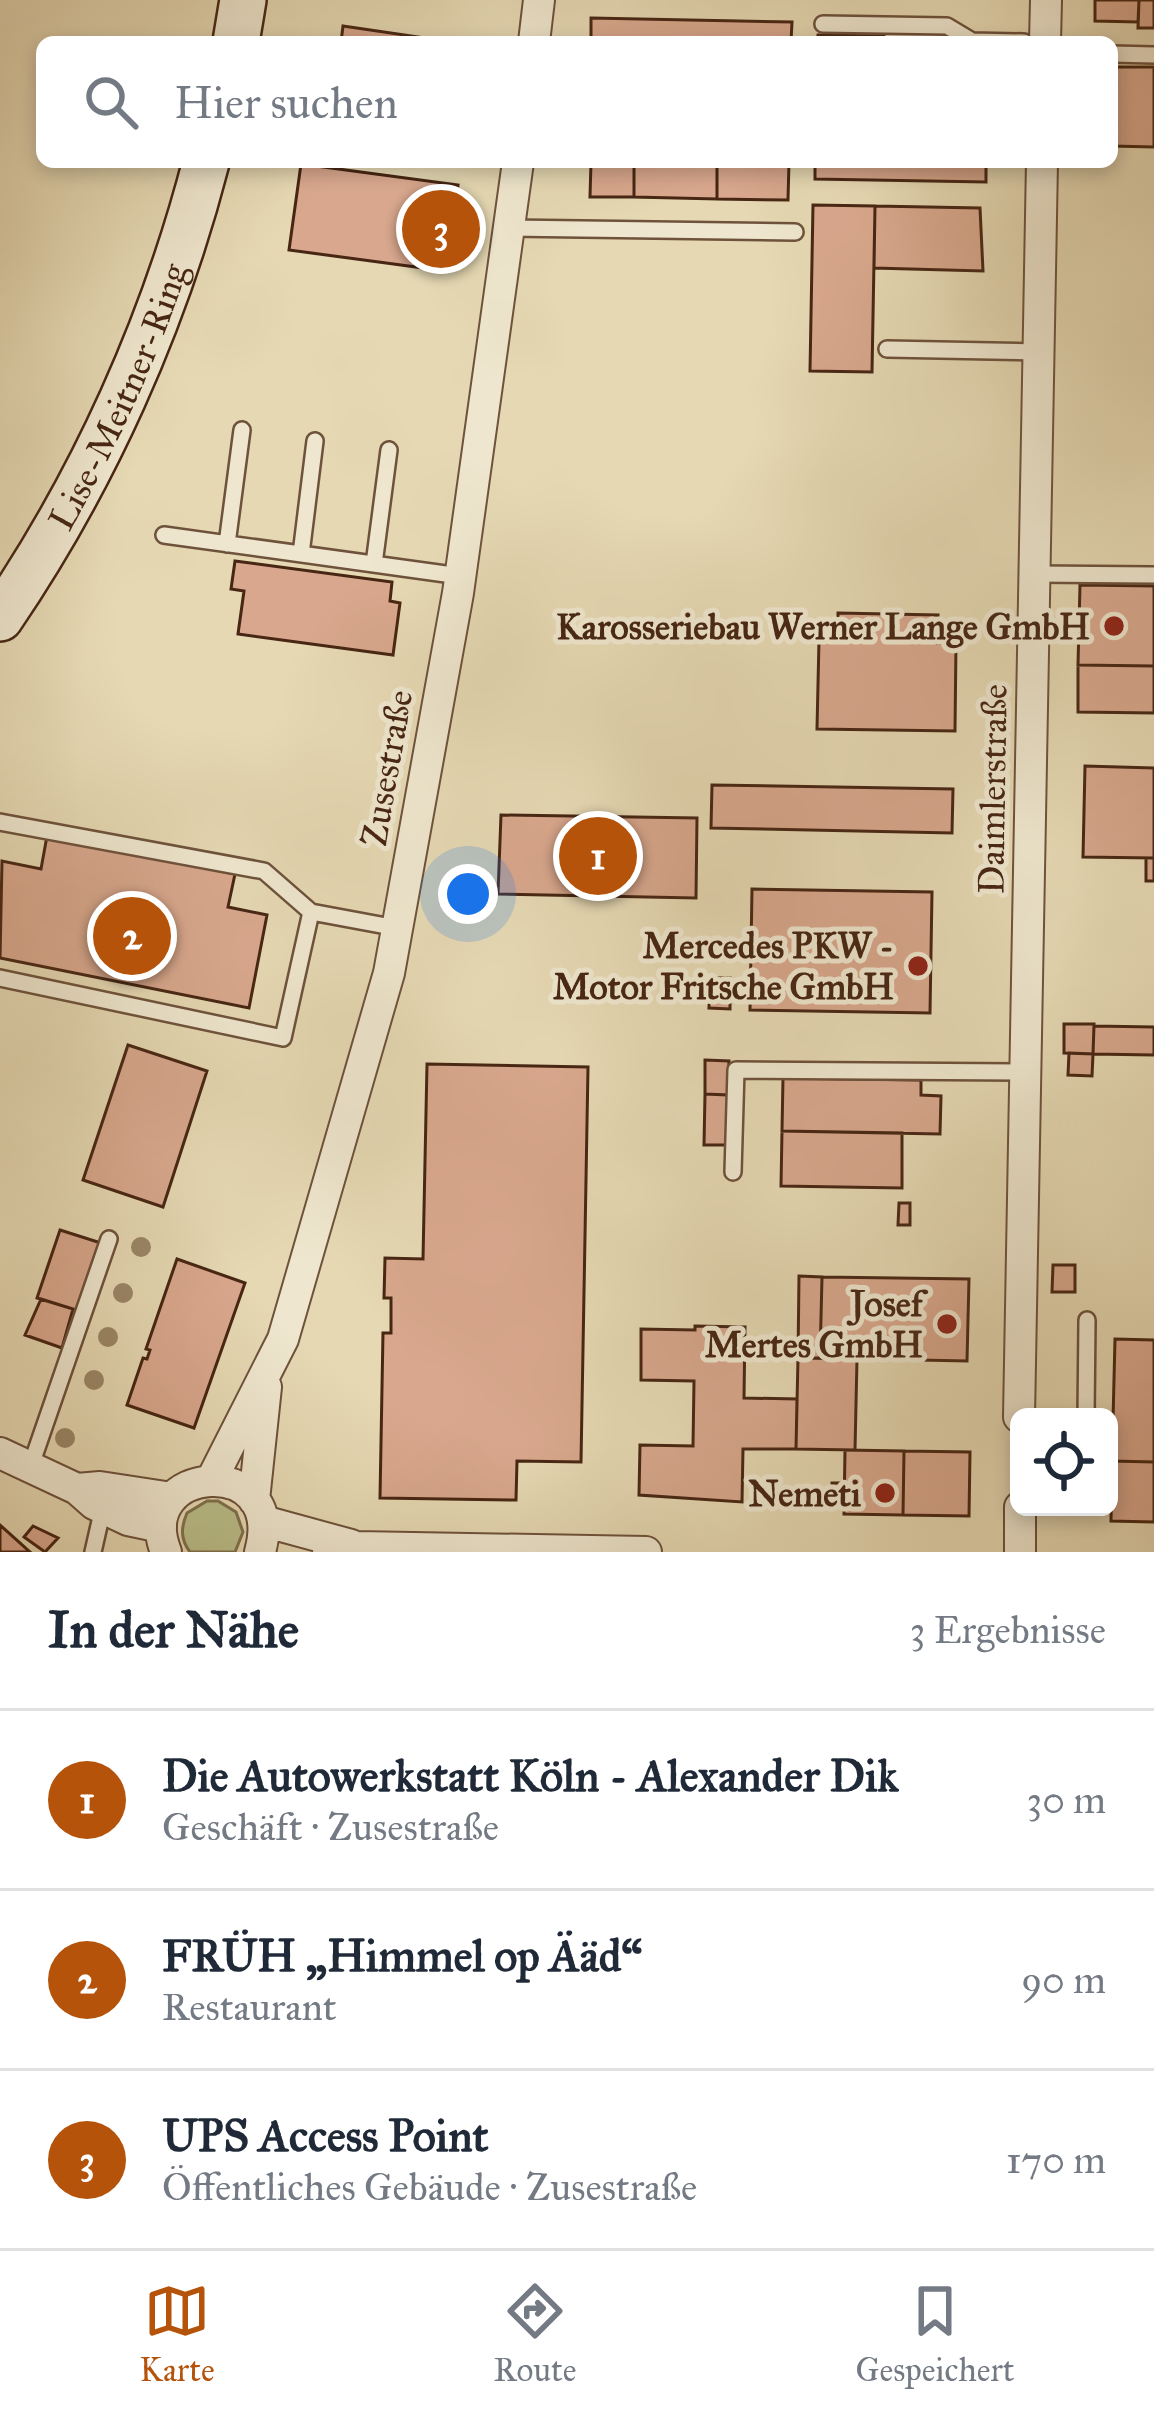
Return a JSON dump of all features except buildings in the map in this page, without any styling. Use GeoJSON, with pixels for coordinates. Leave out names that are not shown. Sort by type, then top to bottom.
{"type":"FeatureCollection","features":[{"type":"Feature","properties":{"kind":"main road"},"geometry":{"type":"LineString","coordinates":[[237,36],[244,0]]}},
{"type":"Feature","properties":{"kind":"main road","name":"Lise-Meitner-Ring"},"geometry":{"type":"LineString","coordinates":[[0,618],[40,560],[101,445],[150,336],[204,168]]}},
{"type":"Feature","properties":{"kind":"street"},"geometry":{"type":"LineString","coordinates":[[535,36],[539,0]]}},
{"type":"Feature","properties":{"kind":"street"},"geometry":{"type":"LineString","coordinates":[[1045,36],[1046,0]]}},
{"type":"Feature","properties":{"kind":"street","name":"Zusestraße"},"geometry":{"type":"LineString","coordinates":[[212,1479],[283,1339],[389,973],[460,576],[517,168]]}},
{"type":"Feature","properties":{"kind":"street","name":"Daimlerstraße"},"geometry":{"type":"LineString","coordinates":[[1019,1408],[1042,168]]}},
{"type":"Feature","properties":{"kind":"street","name":"Zusestraße"},"geometry":{"type":"LineString","coordinates":[[259,1524],[267,1374]]}},
{"type":"Feature","properties":{"kind":"street"},"geometry":{"type":"LineString","coordinates":[[0,1453],[76,1489],[103,1508],[166,1526]]}},
{"type":"Feature","properties":{"kind":"street"},"geometry":{"type":"LineString","coordinates":[[166,1526],[197,1481],[212,1479],[228,1481],[259,1524],[342,1550],[646,1552]]}},
{"type":"Feature","properties":{"kind":"street"},"geometry":{"type":"LineString","coordinates":[[76,1489],[100,1487],[166,1526]]}},
{"type":"Feature","properties":{"kind":"street"},"geometry":{"type":"LineString","coordinates":[[1019,1516],[1020,1552]]}},
{"type":"Feature","properties":{"kind":"lane"},"geometry":{"type":"LineString","coordinates":[[823,24],[947,26],[964,36]]}},
{"type":"Feature","properties":{"kind":"lane"},"geometry":{"type":"LineString","coordinates":[[1118,54],[1154,55]]}},
{"type":"Feature","properties":{"kind":"lane"},"geometry":{"type":"LineString","coordinates":[[508,228],[795,232]]}},
{"type":"Feature","properties":{"kind":"lane"},"geometry":{"type":"LineString","coordinates":[[887,349],[1039,352]]}},
{"type":"Feature","properties":{"kind":"lane"},"geometry":{"type":"LineString","coordinates":[[227,544],[242,430]]}},
{"type":"Feature","properties":{"kind":"lane"},"geometry":{"type":"LineString","coordinates":[[302,554],[315,441]]}},
{"type":"Feature","properties":{"kind":"lane"},"geometry":{"type":"LineString","coordinates":[[374,564],[389,450]]}},
{"type":"Feature","properties":{"kind":"lane"},"geometry":{"type":"LineString","coordinates":[[164,536],[460,576]]}},
{"type":"Feature","properties":{"kind":"lane"},"geometry":{"type":"LineString","coordinates":[[1035,574],[1154,575]]}},
{"type":"Feature","properties":{"kind":"lane"},"geometry":{"type":"LineString","coordinates":[[0,822],[264,871],[311,912],[397,928]]}},
{"type":"Feature","properties":{"kind":"lane"},"geometry":{"type":"LineString","coordinates":[[0,978],[283,1038],[311,912]]}},
{"type":"Feature","properties":{"kind":"lane"},"geometry":{"type":"LineString","coordinates":[[734,1172],[736,1070],[1026,1072]]}},
{"type":"Feature","properties":{"kind":"lane"},"geometry":{"type":"LineString","coordinates":[[30,1468],[109,1239]]}},
{"type":"Feature","properties":{"kind":"lane"},"geometry":{"type":"LineString","coordinates":[[1086,1408],[1088,1320]]}},
{"type":"Feature","properties":{"kind":"lane"},"geometry":{"type":"LineString","coordinates":[[93,1552],[103,1508]]}},
{"type":"Feature","properties":{"kind":"green space"},"geometry":{"type":"Polygon","coordinates":[[[207,1501],[218,1501],[236,1512],[243,1532],[235,1552],[190,1552],[187,1547],[182,1533],[187,1513],[207,1501]]]}},
{"type":"Feature","properties":{"kind":"place","name":"UPS Access Point"},"geometry":{"type":"Point","coordinates":[441,229]}},
{"type":"Feature","properties":{"kind":"place","name":"Karosseriebau Werner Lange GmbH"},"geometry":{"type":"Point","coordinates":[1114,626]}},
{"type":"Feature","properties":{"kind":"place","name":"Die Autowerkstatt Köln - Alexander Dik"},"geometry":{"type":"Point","coordinates":[598,856]}},
{"type":"Feature","properties":{"kind":"place","name":"FRÜH „Himmel op Ääd“"},"geometry":{"type":"Point","coordinates":[132,936]}},
{"type":"Feature","properties":{"kind":"place","name":"Mercedes PKW - Motor Fritsche GmbH"},"geometry":{"type":"Point","coordinates":[918,966]}},
{"type":"Feature","properties":{"kind":"place","name":"Josef Mertes GmbH"},"geometry":{"type":"Point","coordinates":[947,1324]}},
{"type":"Feature","properties":{"kind":"place","name":"Nemeti"},"geometry":{"type":"Point","coordinates":[885,1493]}}]}
